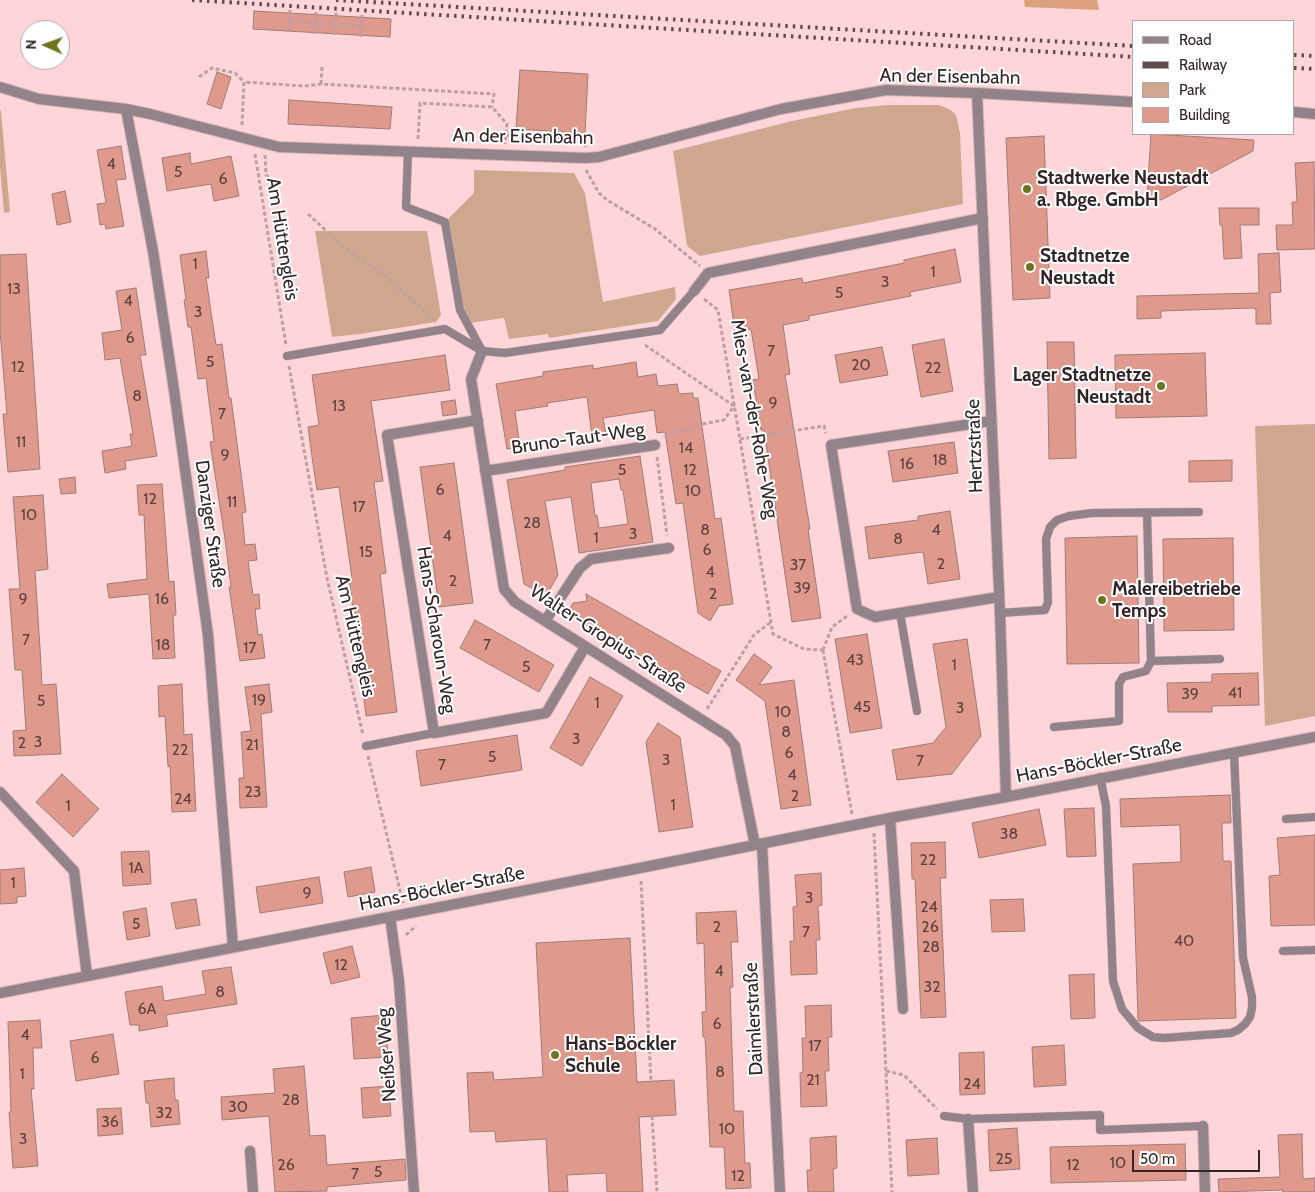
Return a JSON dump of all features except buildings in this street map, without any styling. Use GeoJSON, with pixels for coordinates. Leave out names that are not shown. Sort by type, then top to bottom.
{"type":"FeatureCollection","features":[{"type":"Feature","properties":{"kind":"street","name":"An der Eisenbahn"},"geometry":{"type":"LineString","coordinates":[[0,87],[39,99],[126,109],[288,148],[585,158],[599,157],[781,109],[886,90],[1132,102]]}},
{"type":"Feature","properties":{"kind":"street","name":"Hertzstraße"},"geometry":{"type":"LineString","coordinates":[[977,93],[1000,613],[1006,797]]}},
{"type":"Feature","properties":{"kind":"street","name":"Danziger Straße"},"geometry":{"type":"LineString","coordinates":[[126,109],[153,250],[176,400],[208,635],[233,947]]}},
{"type":"Feature","properties":{"kind":"street"},"geometry":{"type":"LineString","coordinates":[[1295,112],[1315,114]]}},
{"type":"Feature","properties":{"kind":"street"},"geometry":{"type":"LineString","coordinates":[[694,291],[708,273],[983,218]]}},
{"type":"Feature","properties":{"kind":"street","name":"Walter-Gropius-Straße"},"geometry":{"type":"LineString","coordinates":[[482,351],[471,379],[504,589],[516,602],[546,622],[726,735],[735,746],[758,845]]}},
{"type":"Feature","properties":{"kind":"street","name":"Hans-Scharoun-Weg"},"geometry":{"type":"LineString","coordinates":[[478,420],[387,435],[434,733],[546,713],[585,647]]}},
{"type":"Feature","properties":{"kind":"street"},"geometry":{"type":"LineString","coordinates":[[991,421],[831,445],[857,609],[875,617],[999,596]]}},
{"type":"Feature","properties":{"kind":"street","name":"Bruno-Taut-Weg"},"geometry":{"type":"LineString","coordinates":[[485,471],[656,445]]}},
{"type":"Feature","properties":{"kind":"street"},"geometry":{"type":"LineString","coordinates":[[546,622],[580,568],[591,559],[669,548]]}},
{"type":"Feature","properties":{"kind":"street","name":"Hans-Böckler-Straße"},"geometry":{"type":"LineString","coordinates":[[0,993],[420,912],[873,821],[1315,737]]}},
{"type":"Feature","properties":{"kind":"street"},"geometry":{"type":"LineString","coordinates":[[0,792],[74,871],[87,976]]}},
{"type":"Feature","properties":{"kind":"street"},"geometry":{"type":"LineString","coordinates":[[890,818],[903,1009]]}},
{"type":"Feature","properties":{"kind":"street","name":"Daimlerstraße"},"geometry":{"type":"LineString","coordinates":[[758,845],[780,1192]]}},
{"type":"Feature","properties":{"kind":"street","name":"Neißer Weg"},"geometry":{"type":"LineString","coordinates":[[390,917],[399,981],[414,1192]]}},
{"type":"Feature","properties":{"kind":"street"},"geometry":{"type":"LineString","coordinates":[[968,1119],[972,1192]]}},
{"type":"Feature","properties":{"kind":"street"},"geometry":{"type":"LineString","coordinates":[[1203,1126],[1205,1192]]}},
{"type":"Feature","properties":{"kind":"street"},"geometry":{"type":"LineString","coordinates":[[250,1151],[253,1192]]}},
{"type":"Feature","properties":{"kind":"lane"},"geometry":{"type":"LineString","coordinates":[[412,152],[406,208],[445,222],[460,310],[482,351]]}},
{"type":"Feature","properties":{"kind":"lane"},"geometry":{"type":"LineString","coordinates":[[288,356],[444,329],[482,351],[505,353],[660,330],[694,291]]}},
{"type":"Feature","properties":{"kind":"lane"},"geometry":{"type":"LineString","coordinates":[[1054,726],[1119,721],[1118,684],[1123,677],[1146,671],[1151,661],[1147,512]]}},
{"type":"Feature","properties":{"kind":"lane"},"geometry":{"type":"LineString","coordinates":[[1000,613],[1045,610],[1048,602],[1046,539],[1050,527],[1057,520],[1069,516],[1092,513],[1199,512]]}},
{"type":"Feature","properties":{"kind":"lane"},"geometry":{"type":"LineString","coordinates":[[900,613],[917,711]]}},
{"type":"Feature","properties":{"kind":"lane"},"geometry":{"type":"LineString","coordinates":[[1151,661],[1220,659]]}},
{"type":"Feature","properties":{"kind":"lane"},"geometry":{"type":"LineString","coordinates":[[366,746],[434,733]]}},
{"type":"Feature","properties":{"kind":"lane"},"geometry":{"type":"LineString","coordinates":[[1100,777],[1106,806],[1113,981],[1122,1009],[1138,1028],[1153,1037],[1164,1038],[1231,1033],[1245,1024],[1250,1017],[1252,1008],[1252,997],[1243,958],[1234,753]]}},
{"type":"Feature","properties":{"kind":"lane"},"geometry":{"type":"LineString","coordinates":[[1286,819],[1315,817]]}},
{"type":"Feature","properties":{"kind":"lane"},"geometry":{"type":"LineString","coordinates":[[1283,951],[1315,950]]}},
{"type":"Feature","properties":{"kind":"lane"},"geometry":{"type":"LineString","coordinates":[[944,1116],[968,1119],[1100,1115],[1100,1130],[1203,1126]]}},
{"type":"Feature","properties":{"kind":"path"},"geometry":{"type":"LineString","coordinates":[[288,32],[290,10]]}},
{"type":"Feature","properties":{"kind":"path"},"geometry":{"type":"LineString","coordinates":[[314,34],[316,12]]}},
{"type":"Feature","properties":{"kind":"path"},"geometry":{"type":"LineString","coordinates":[[334,35],[337,24],[336,13]]}},
{"type":"Feature","properties":{"kind":"path"},"geometry":{"type":"LineString","coordinates":[[361,37],[362,15]]}},
{"type":"Feature","properties":{"kind":"path"},"geometry":{"type":"LineString","coordinates":[[289,21],[361,26]]}},
{"type":"Feature","properties":{"kind":"path"},"geometry":{"type":"LineString","coordinates":[[321,84],[322,66]]}},
{"type":"Feature","properties":{"kind":"path"},"geometry":{"type":"LineString","coordinates":[[199,77],[212,68],[235,73],[244,82],[261,84],[304,86],[321,84],[494,94],[492,107]]}},
{"type":"Feature","properties":{"kind":"path","name":"Am Hüttengleis"},"geometry":{"type":"LineString","coordinates":[[244,82],[242,126],[253,140],[256,167],[327,578],[403,903],[418,900],[420,912]]}},
{"type":"Feature","properties":{"kind":"path"},"geometry":{"type":"LineString","coordinates":[[412,152],[420,104],[492,107],[507,124],[506,135],[585,139],[586,172],[599,193],[607,200],[655,229],[708,273]]}},
{"type":"Feature","properties":{"kind":"path"},"geometry":{"type":"LineString","coordinates":[[264,143],[266,175],[273,181]]}},
{"type":"Feature","properties":{"kind":"path"},"geometry":{"type":"LineString","coordinates":[[308,214],[345,248],[384,275],[444,329]]}},
{"type":"Feature","properties":{"kind":"path","name":"Mies-van-der-Rohe-Weg"},"geometry":{"type":"LineString","coordinates":[[694,291],[718,310],[773,634],[804,649],[823,650]]}},
{"type":"Feature","properties":{"kind":"path"},"geometry":{"type":"LineString","coordinates":[[629,334],[734,406],[724,420],[697,426],[694,429],[667,434],[656,445]]}},
{"type":"Feature","properties":{"kind":"path"},"geometry":{"type":"LineString","coordinates":[[740,439],[824,426],[831,445]]}},
{"type":"Feature","properties":{"kind":"path","name":"Bruno-Taut-Weg"},"geometry":{"type":"LineString","coordinates":[[656,445],[669,548]]}},
{"type":"Feature","properties":{"kind":"path"},"geometry":{"type":"LineString","coordinates":[[854,826],[823,650],[832,627],[857,609]]}},
{"type":"Feature","properties":{"kind":"path"},"geometry":{"type":"LineString","coordinates":[[701,719],[754,635],[771,622]]}},
{"type":"Feature","properties":{"kind":"path"},"geometry":{"type":"LineString","coordinates":[[873,821],[892,1192]]}},
{"type":"Feature","properties":{"kind":"path"},"geometry":{"type":"LineString","coordinates":[[640,868],[650,1082]]}},
{"type":"Feature","properties":{"kind":"path"},"geometry":{"type":"LineString","coordinates":[[407,943],[406,934],[421,922],[420,912]]}},
{"type":"Feature","properties":{"kind":"path"},"geometry":{"type":"LineString","coordinates":[[886,1071],[904,1075],[944,1116]]}},
{"type":"Feature","properties":{"kind":"path"},"geometry":{"type":"LineString","coordinates":[[652,1116],[657,1192]]}},
{"type":"Feature","properties":{"kind":"green space"},"geometry":{"type":"Polygon","coordinates":[[[888,105],[939,105],[951,110],[956,115],[960,133],[963,204],[700,256],[687,246],[673,151],[792,121],[856,108],[888,105]]]}},
{"type":"Feature","properties":{"kind":"green space"},"geometry":{"type":"Polygon","coordinates":[[[0,110],[10,212],[4,213],[0,167],[0,110]]]}},
{"type":"Feature","properties":{"kind":"green space"},"geometry":{"type":"Polygon","coordinates":[[[474,170],[574,173],[585,193],[603,302],[675,287],[676,299],[658,321],[549,338],[548,334],[509,339],[504,318],[469,323],[463,309],[448,219],[474,193],[474,170]]]}},
{"type":"Feature","properties":{"kind":"green space"},"geometry":{"type":"Polygon","coordinates":[[[315,231],[427,231],[441,315],[436,322],[332,337],[315,231]]]}},
{"type":"Feature","properties":{"kind":"green space"},"geometry":{"type":"Polygon","coordinates":[[[1315,424],[1315,716],[1265,726],[1255,426],[1315,424]]]}},
{"type":"Feature","properties":{"kind":"shaded area"},"geometry":{"type":"Polygon","coordinates":[[[1024,0],[1097,0],[1099,10],[1025,7],[1024,0]]]}},
{"type":"Feature","properties":{"kind":"railway"},"geometry":{"type":"LineString","coordinates":[[192,0],[1132,57]]}},
{"type":"Feature","properties":{"kind":"railway"},"geometry":{"type":"LineString","coordinates":[[336,0],[1132,46]]}},
{"type":"Feature","properties":{"kind":"railway"},"geometry":{"type":"LineString","coordinates":[[1295,55],[1315,56]]}},
{"type":"Feature","properties":{"kind":"railway"},"geometry":{"type":"LineString","coordinates":[[1295,68],[1315,69]]}},
{"type":"Feature","properties":{"kind":"place","name":"Stadtwerke Neustadt a. Rbge. GmbH"},"geometry":{"type":"Point","coordinates":[1027,189]}},
{"type":"Feature","properties":{"kind":"place","name":"Stadtnetze Neustadt"},"geometry":{"type":"Point","coordinates":[1030,267]}},
{"type":"Feature","properties":{"kind":"place","name":"Lager Stadtnetze Neustadt"},"geometry":{"type":"Point","coordinates":[1161,386]}},
{"type":"Feature","properties":{"kind":"place","name":"Malereibetriebe Temps"},"geometry":{"type":"Point","coordinates":[1102,600]}},
{"type":"Feature","properties":{"kind":"place","name":"Hans-Böckler Schule"},"geometry":{"type":"Point","coordinates":[555,1055]}}]}
